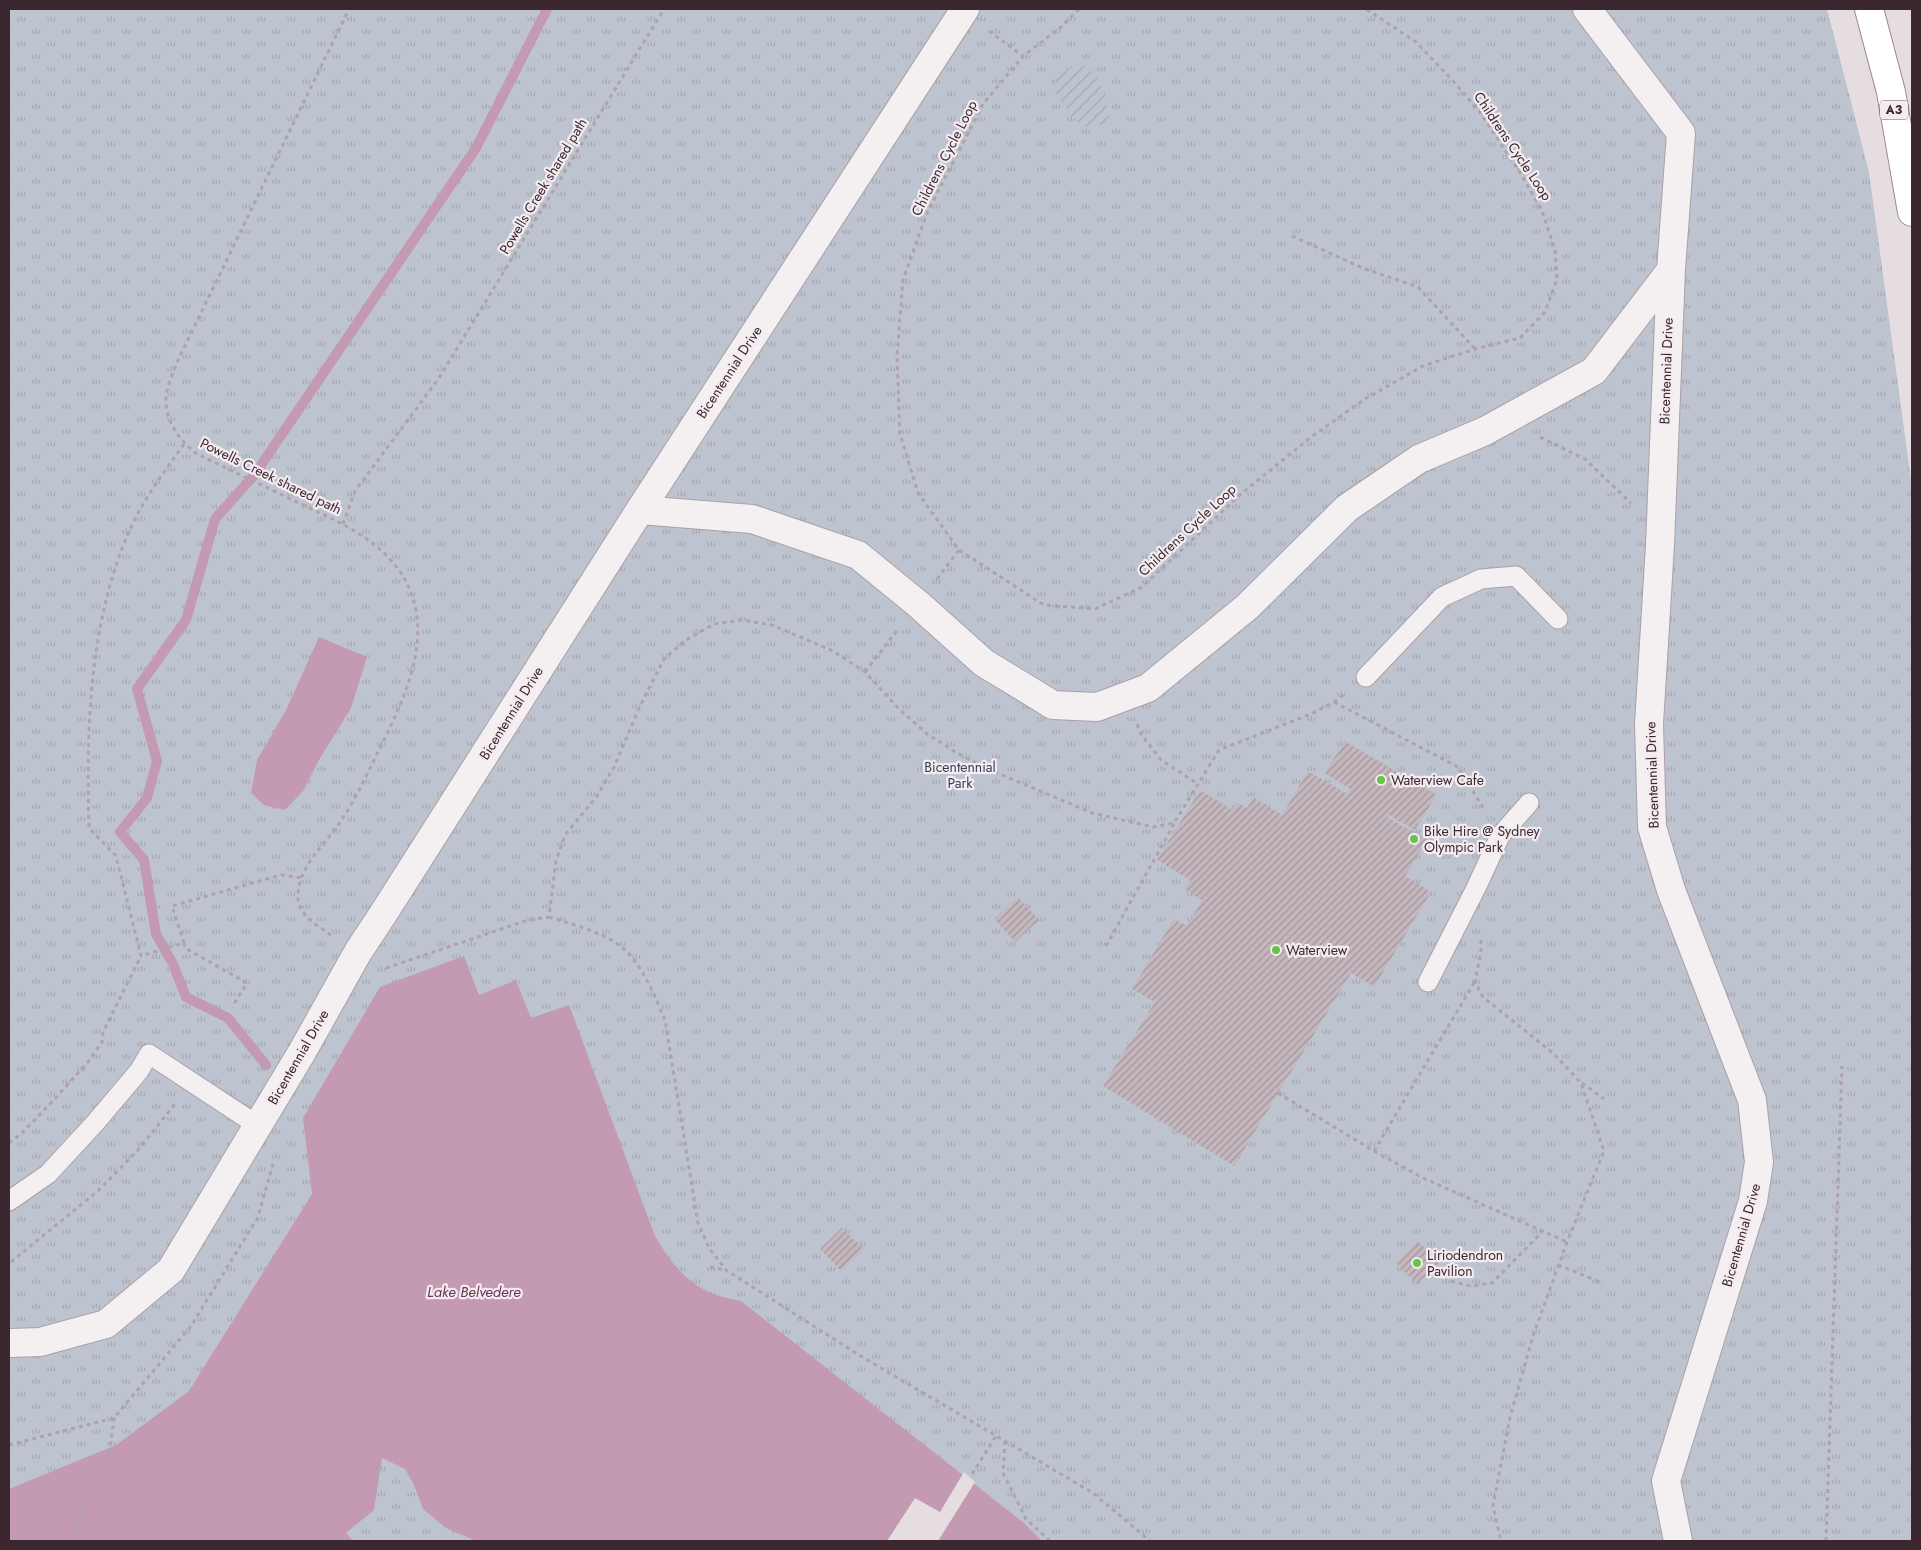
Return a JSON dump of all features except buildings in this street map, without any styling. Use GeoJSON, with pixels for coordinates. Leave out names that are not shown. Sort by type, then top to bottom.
{"type":"FeatureCollection","features":[{"type":"Feature","properties":{"kind":"highway","name":"A3"},"geometry":{"type":"LineString","coordinates":[[1870,9],[1890,92],[1912,212]]}},
{"type":"Feature","properties":{"kind":"street","name":"Bicentennial Drive"},"geometry":{"type":"LineString","coordinates":[[1587,9],[1681,133],[1670,270],[1659,531],[1660,555],[1649,724],[1652,827],[1675,899],[1752,1100],[1760,1162],[1753,1201],[1666,1481],[1678,1541]]}},
{"type":"Feature","properties":{"kind":"street","name":"Bicentennial Drive"},"geometry":{"type":"LineString","coordinates":[[9,1342],[40,1342],[106,1324],[171,1270],[302,1052],[358,952],[640,510],[963,10]]}},
{"type":"Feature","properties":{"kind":"street"},"geometry":{"type":"LineString","coordinates":[[640,510],[752,519],[858,555],[984,662],[1052,705],[1096,708],[1148,688],[1247,607],[1347,508],[1419,459],[1485,431],[1594,370],[1670,270]]}},
{"type":"Feature","properties":{"kind":"lane"},"geometry":{"type":"LineString","coordinates":[[1366,677],[1442,597],[1480,579],[1516,576],[1558,619]]}},
{"type":"Feature","properties":{"kind":"lane"},"geometry":{"type":"LineString","coordinates":[[1428,982],[1500,836],[1530,803]]}},
{"type":"Feature","properties":{"kind":"lane"},"geometry":{"type":"LineString","coordinates":[[9,1201],[48,1174],[139,1072],[149,1054],[257,1125]]}},
{"type":"Feature","properties":{"kind":"path","name":"Powells Creek shared path"},"geometry":{"type":"LineString","coordinates":[[349,9],[179,358],[167,388],[166,409],[171,423],[184,444],[197,454],[343,524],[355,491],[439,378],[664,9]]}},
{"type":"Feature","properties":{"kind":"path","name":"Childrens Cycle Loop"},"geometry":{"type":"LineString","coordinates":[[1079,9],[1060,28],[1023,56],[983,104],[927,213],[903,280],[897,357],[900,434],[918,493],[959,550],[1044,605],[1095,609],[1142,587],[1241,494],[1311,437],[1366,399],[1423,366],[1475,349],[1520,338],[1545,312],[1557,280],[1555,250],[1542,211],[1522,174],[1480,111],[1416,42],[1366,9]]}},
{"type":"Feature","properties":{"kind":"path"},"geometry":{"type":"LineString","coordinates":[[963,10],[1023,56]]}},
{"type":"Feature","properties":{"kind":"path"},"geometry":{"type":"LineString","coordinates":[[1292,236],[1365,269],[1418,287],[1475,349]]}},
{"type":"Feature","properties":{"kind":"path"},"geometry":{"type":"LineString","coordinates":[[1533,434],[1585,459],[1659,531]]}},
{"type":"Feature","properties":{"kind":"path"},"geometry":{"type":"LineString","coordinates":[[9,1143],[22,1133],[88,1062],[102,1042],[103,1032],[141,956],[116,856],[89,828],[87,768],[96,651],[107,595],[131,528],[148,495],[184,444]]}},
{"type":"Feature","properties":{"kind":"path"},"geometry":{"type":"LineString","coordinates":[[343,524],[367,539],[401,574],[410,590],[416,611],[417,640],[413,672],[400,709],[364,780],[340,822],[307,865],[298,896],[299,907],[308,918],[358,952]]}},
{"type":"Feature","properties":{"kind":"path"},"geometry":{"type":"LineString","coordinates":[[549,917],[556,861],[564,835],[596,796],[614,767],[640,706],[664,659],[686,640],[714,624],[742,620],[772,625],[832,651],[865,672],[900,710],[927,734],[957,753],[988,769],[1092,812],[1152,827],[1174,823]]}},
{"type":"Feature","properties":{"kind":"path"},"geometry":{"type":"LineString","coordinates":[[1106,946],[1174,823],[1219,750],[1311,714],[1334,702],[1366,677]]}},
{"type":"Feature","properties":{"kind":"path"},"geometry":{"type":"LineString","coordinates":[[1126,696],[1142,734],[1161,760],[1198,784]]}},
{"type":"Feature","properties":{"kind":"path"},"geometry":{"type":"LineString","coordinates":[[1334,702],[1458,767],[1500,836]]}},
{"type":"Feature","properties":{"kind":"path"},"geometry":{"type":"LineString","coordinates":[[232,1007],[247,983],[186,948],[172,906],[282,876],[302,878]]}},
{"type":"Feature","properties":{"kind":"path"},"geometry":{"type":"LineString","coordinates":[[1374,1151],[1475,982],[1481,952],[1482,924],[1476,888]]}},
{"type":"Feature","properties":{"kind":"path"},"geometry":{"type":"LineString","coordinates":[[381,969],[528,920],[549,917],[586,929],[616,942],[637,964],[653,991],[665,1020],[698,1222],[709,1248],[726,1270],[859,1356],[1093,1493],[1150,1541]]}},
{"type":"Feature","properties":{"kind":"path"},"geometry":{"type":"LineString","coordinates":[[141,956],[184,943]]}},
{"type":"Feature","properties":{"kind":"path"},"geometry":{"type":"LineString","coordinates":[[1475,982],[1483,997],[1553,1053],[1581,1083],[1604,1099]]}},
{"type":"Feature","properties":{"kind":"path"},"geometry":{"type":"LineString","coordinates":[[1826,1541],[1842,1066]]}},
{"type":"Feature","properties":{"kind":"path"},"geometry":{"type":"LineString","coordinates":[[1500,1541],[1493,1506],[1510,1417],[1533,1336],[1558,1265],[1604,1152],[1581,1083]]}},
{"type":"Feature","properties":{"kind":"path"},"geometry":{"type":"LineString","coordinates":[[1278,1093],[1423,1178],[1567,1242]]}},
{"type":"Feature","properties":{"kind":"path"},"geometry":{"type":"LineString","coordinates":[[11,1262],[99,1190],[138,1150],[180,1097]]}},
{"type":"Feature","properties":{"kind":"path"},"geometry":{"type":"LineString","coordinates":[[1451,1281],[1471,1286],[1492,1283],[1542,1232]]}},
{"type":"Feature","properties":{"kind":"path"},"geometry":{"type":"LineString","coordinates":[[1558,1265],[1603,1284]]}},
{"type":"Feature","properties":{"kind":"path"},"geometry":{"type":"LineString","coordinates":[[710,1267],[726,1270]]}},
{"type":"Feature","properties":{"kind":"path"},"geometry":{"type":"LineString","coordinates":[[71,1541],[109,1457],[114,1418]]}},
{"type":"Feature","properties":{"kind":"path"},"geometry":{"type":"LineString","coordinates":[[972,1474],[996,1436]]}},
{"type":"Feature","properties":{"kind":"path"},"geometry":{"type":"LineString","coordinates":[[1005,1441],[1002,1473],[1026,1519],[1050,1541]]}},
{"type":"Feature","properties":{"kind":"green space","name":"Bicentennial Park"},"geometry":{"type":"Polygon","coordinates":[[[9,9],[1827,9],[1869,172],[1912,487],[1912,1541],[9,1541],[9,9]]]}},
{"type":"Feature","properties":{"kind":"green space"},"geometry":{"type":"Polygon","coordinates":[[[1082,65],[1096,74],[1105,95],[1109,118],[1104,124],[1086,127],[1075,120],[1055,93],[1056,80],[1067,69],[1082,65]]]}},
{"type":"Feature","properties":{"kind":"water"},"geometry":{"type":"Polygon","coordinates":[[[319,637],[367,657],[351,708],[319,760],[303,791],[285,810],[264,805],[251,793],[257,760],[286,710],[319,637]]]}},
{"type":"Feature","properties":{"kind":"water","name":"Lake Belvedere"},"geometry":{"type":"Polygon","coordinates":[[[464,956],[479,995],[516,980],[531,1018],[569,1005],[655,1236],[678,1269],[701,1288],[722,1297],[741,1301],[1024,1523],[1042,1541],[476,1541],[446,1528],[423,1509],[414,1485],[405,1469],[382,1458],[374,1510],[346,1533],[353,1541],[9,1541],[9,1489],[116,1445],[189,1391],[312,1194],[303,1118],[380,987],[464,956]]]}},
{"type":"Feature","properties":{"kind":"pier"},"geometry":{"type":"Polygon","coordinates":[[[964,1472],[975,1482],[938,1541],[887,1541],[915,1498],[940,1512],[964,1472]]]}},
{"type":"Feature","properties":{"kind":"waterway"},"geometry":{"type":"LineString","coordinates":[[266,1065],[228,1018],[186,997],[173,964],[156,934],[144,860],[120,832],[147,798],[157,761],[137,689],[186,620],[215,519],[255,474],[476,148],[547,9]]}},
{"type":"Feature","properties":{"kind":"place","name":"Waterview Cafe"},"geometry":{"type":"Point","coordinates":[1381,780]}},
{"type":"Feature","properties":{"kind":"place","name":"Bike Hire @ Sydney Olympic Park"},"geometry":{"type":"Point","coordinates":[1414,839]}},
{"type":"Feature","properties":{"kind":"place","name":"Waterview"},"geometry":{"type":"Point","coordinates":[1276,950]}},
{"type":"Feature","properties":{"kind":"place","name":"Liriodendron Pavilion"},"geometry":{"type":"Point","coordinates":[1417,1263]}}]}
